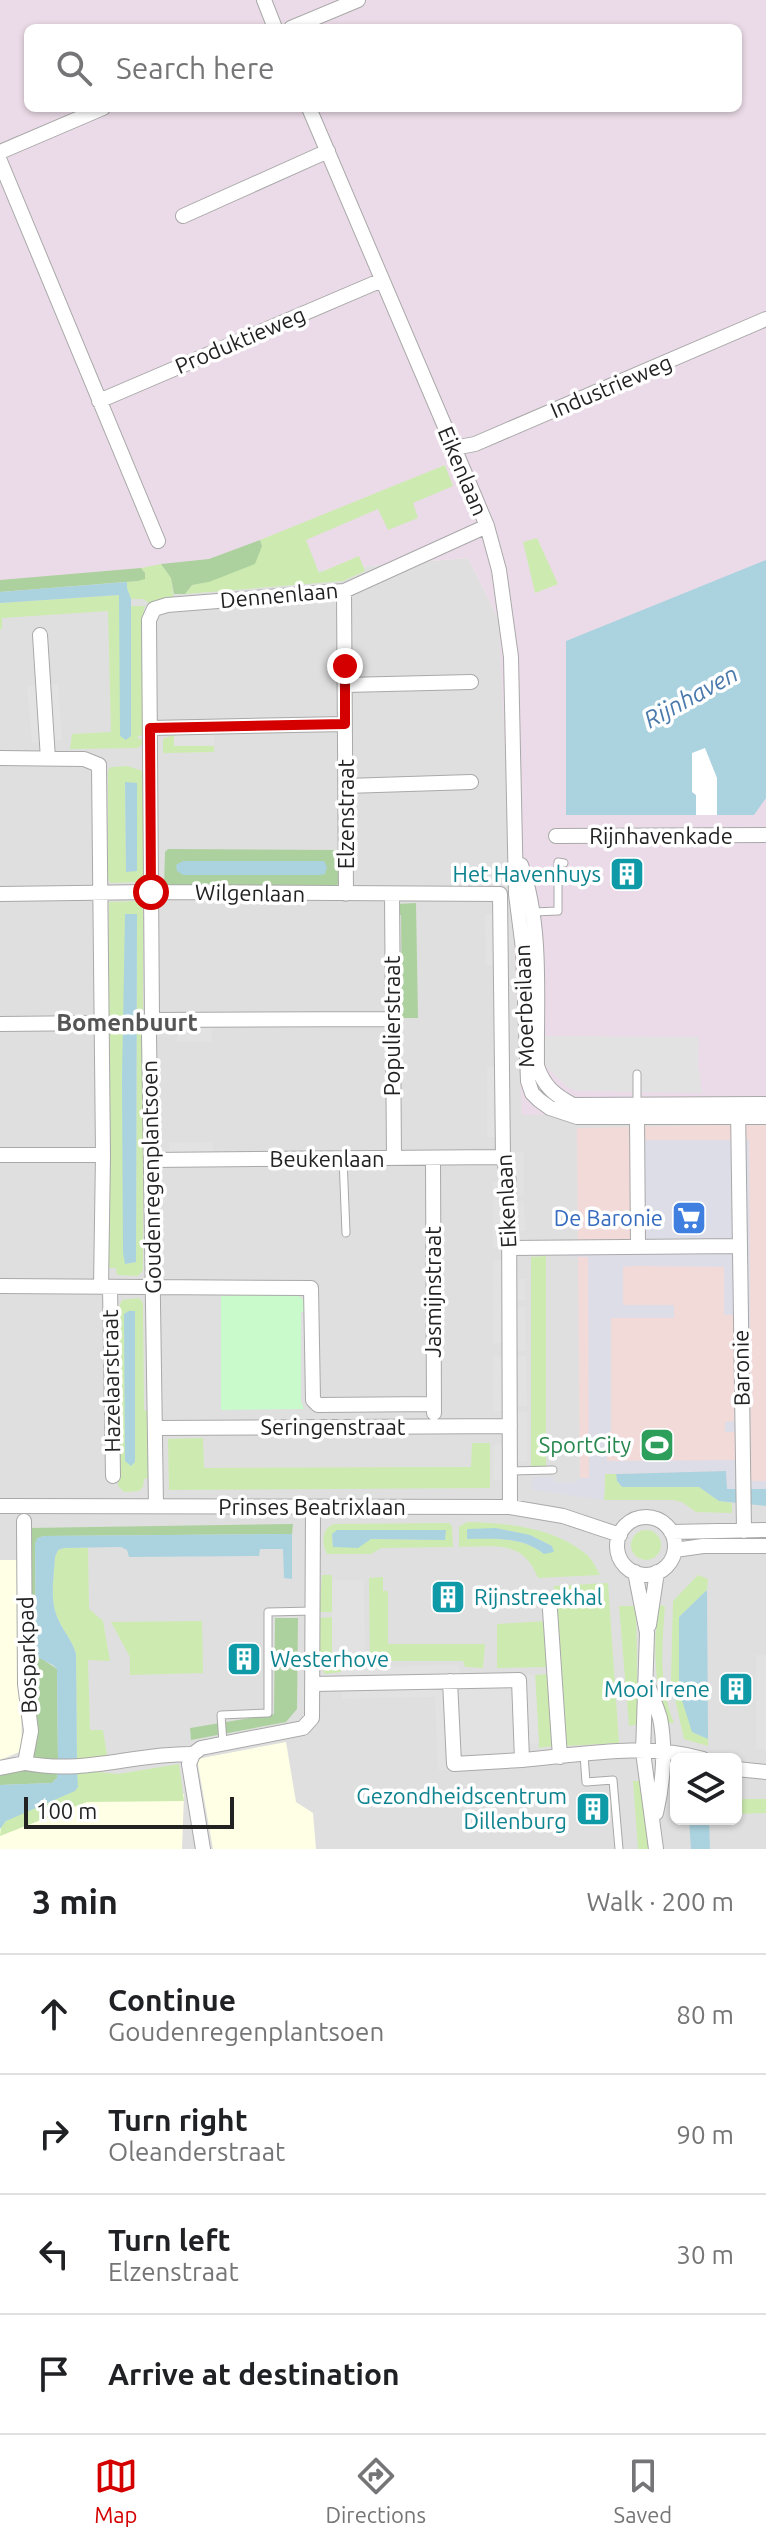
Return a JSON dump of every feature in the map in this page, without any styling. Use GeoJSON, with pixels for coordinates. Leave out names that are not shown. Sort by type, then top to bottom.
{"type":"FeatureCollection","features":[{"type":"Feature","properties":{"kind":"street"},"geometry":{"type":"LineString","coordinates":[[264,0],[273,24]]}},
{"type":"Feature","properties":{"kind":"street"},"geometry":{"type":"LineString","coordinates":[[301,24],[358,0]]}},
{"type":"Feature","properties":{"kind":"street"},"geometry":{"type":"LineString","coordinates":[[0,152],[94,112]]}},
{"type":"Feature","properties":{"kind":"street","name":"Eikenlaan"},"geometry":{"type":"LineString","coordinates":[[311,112],[487,526],[499,570],[511,657],[513,811]]}},
{"type":"Feature","properties":{"kind":"street"},"geometry":{"type":"LineString","coordinates":[[183,216],[328,151]]}},
{"type":"Feature","properties":{"kind":"street"},"geometry":{"type":"LineString","coordinates":[[0,161],[158,541]]}},
{"type":"Feature","properties":{"kind":"street","name":"Produktieweg"},"geometry":{"type":"LineString","coordinates":[[99,401],[382,280]]}},
{"type":"Feature","properties":{"kind":"street","name":"Industrieweg"},"geometry":{"type":"LineString","coordinates":[[454,448],[475,444],[766,319]]}},
{"type":"Feature","properties":{"kind":"street","name":"Dennenlaan"},"geometry":{"type":"LineString","coordinates":[[154,609],[167,605],[344,591],[487,526]]}},
{"type":"Feature","properties":{"kind":"street","name":"Elzenstraat"},"geometry":{"type":"LineString","coordinates":[[344,591],[346,894]]}},
{"type":"Feature","properties":{"kind":"street","name":"Goudenregenplantsoen"},"geometry":{"type":"LineString","coordinates":[[154,609],[149,620],[152,1020],[149,1035],[156,1506]]}},
{"type":"Feature","properties":{"kind":"street"},"geometry":{"type":"LineString","coordinates":[[40,635],[48,759]]}},
{"type":"Feature","properties":{"kind":"street"},"geometry":{"type":"LineString","coordinates":[[345,685],[471,682]]}},
{"type":"Feature","properties":{"kind":"street"},"geometry":{"type":"LineString","coordinates":[[150,728],[345,724]]}},
{"type":"Feature","properties":{"kind":"street"},"geometry":{"type":"LineString","coordinates":[[0,758],[84,759],[99,765],[105,1287]]}},
{"type":"Feature","properties":{"kind":"street"},"geometry":{"type":"LineString","coordinates":[[346,786],[471,782]]}},
{"type":"Feature","properties":{"kind":"street","name":"Moerbeilaan"},"geometry":{"type":"LineString","coordinates":[[513,811],[517,855],[516,894],[523,949],[526,1067],[532,1093],[550,1108],[577,1117],[637,1111],[738,1110],[766,1104]]}},
{"type":"Feature","properties":{"kind":"street","name":"Rijnhavenkade"},"geometry":{"type":"LineString","coordinates":[[556,836],[766,835]]}},
{"type":"Feature","properties":{"kind":"street","name":"Moerbeilaan"},"geometry":{"type":"LineString","coordinates":[[517,855],[530,891],[533,912],[537,1066],[541,1079],[551,1092],[573,1105],[637,1111]]}},
{"type":"Feature","properties":{"kind":"street","name":"Wilgenlaan"},"geometry":{"type":"LineString","coordinates":[[0,894],[500,894]]}},
{"type":"Feature","properties":{"kind":"street","name":"Populierstraat"},"geometry":{"type":"LineString","coordinates":[[392,894],[394,1158]]}},
{"type":"Feature","properties":{"kind":"street","name":"Eikenlaan"},"geometry":{"type":"LineString","coordinates":[[500,894],[503,1157],[509,1181],[510,1507]]}},
{"type":"Feature","properties":{"kind":"street"},"geometry":{"type":"LineString","coordinates":[[152,1020],[392,1019]]}},
{"type":"Feature","properties":{"kind":"street"},"geometry":{"type":"LineString","coordinates":[[0,1024],[101,1023]]}},
{"type":"Feature","properties":{"kind":"street","name":"Moerbeilaan"},"geometry":{"type":"LineString","coordinates":[[738,1110],[766,1117]]}},
{"type":"Feature","properties":{"kind":"street","name":"Baronie"},"geometry":{"type":"LineString","coordinates":[[738,1110],[744,1531]]}},
{"type":"Feature","properties":{"kind":"street"},"geometry":{"type":"LineString","coordinates":[[637,1111],[638,1247]]}},
{"type":"Feature","properties":{"kind":"street"},"geometry":{"type":"LineString","coordinates":[[0,1155],[103,1155]]}},
{"type":"Feature","properties":{"kind":"street","name":"Beukenlaan"},"geometry":{"type":"LineString","coordinates":[[151,1160],[503,1157]]}},
{"type":"Feature","properties":{"kind":"street","name":"Jasmijnstraat"},"geometry":{"type":"LineString","coordinates":[[433,1158],[433,1426]]}},
{"type":"Feature","properties":{"kind":"street"},"geometry":{"type":"LineString","coordinates":[[509,1248],[740,1246]]}},
{"type":"Feature","properties":{"kind":"street","name":"Hazelaarstraat"},"geometry":{"type":"LineString","coordinates":[[0,1286],[311,1288],[313,1400],[318,1405],[434,1404]]}},
{"type":"Feature","properties":{"kind":"street","name":"Hazelaarstraat"},"geometry":{"type":"LineString","coordinates":[[105,1287],[113,1476]]}},
{"type":"Feature","properties":{"kind":"street","name":"Seringenstraat"},"geometry":{"type":"LineString","coordinates":[[155,1428],[510,1426]]}},
{"type":"Feature","properties":{"kind":"street","name":"Prinses Beatrixlaan"},"geometry":{"type":"LineString","coordinates":[[0,1506],[510,1507],[563,1516],[620,1535]]}},
{"type":"Feature","properties":{"kind":"street"},"geometry":{"type":"LineString","coordinates":[[203,1849],[189,1764],[193,1754],[201,1748],[303,1728],[312,1718],[313,1507]]}},
{"type":"Feature","properties":{"kind":"street"},"geometry":{"type":"LineString","coordinates":[[645,1517],[660,1521],[671,1532],[675,1550],[669,1563],[657,1572],[635,1572],[619,1555],[620,1535],[629,1522],[645,1517]]}},
{"type":"Feature","properties":{"kind":"street","name":"Bosparkpad"},"geometry":{"type":"LineString","coordinates":[[24,1521],[25,1684],[31,1731],[25,1763]]}},
{"type":"Feature","properties":{"kind":"street"},"geometry":{"type":"LineString","coordinates":[[671,1532],[766,1530]]}},
{"type":"Feature","properties":{"kind":"street"},"geometry":{"type":"LineString","coordinates":[[675,1550],[703,1546],[766,1546]]}},
{"type":"Feature","properties":{"kind":"street"},"geometry":{"type":"LineString","coordinates":[[635,1572],[647,1633]]}},
{"type":"Feature","properties":{"kind":"street"},"geometry":{"type":"LineString","coordinates":[[656,1849],[643,1752],[647,1633],[657,1572]]}},
{"type":"Feature","properties":{"kind":"street"},"geometry":{"type":"LineString","coordinates":[[550,1610],[560,1757]]}},
{"type":"Feature","properties":{"kind":"street"},"geometry":{"type":"LineString","coordinates":[[313,1684],[519,1680],[522,1760]]}},
{"type":"Feature","properties":{"kind":"street"},"geometry":{"type":"LineString","coordinates":[[450,1681],[454,1764],[670,1753]]}},
{"type":"Feature","properties":{"kind":"street"},"geometry":{"type":"LineString","coordinates":[[647,1681],[660,1719],[662,1753],[661,1790],[654,1821]]}},
{"type":"Feature","properties":{"kind":"street"},"geometry":{"type":"LineString","coordinates":[[0,1768],[25,1763],[49,1768],[87,1767],[174,1753],[193,1754]]}},
{"type":"Feature","properties":{"kind":"street"},"geometry":{"type":"LineString","coordinates":[[742,1770],[766,1772]]}},
{"type":"Feature","properties":{"kind":"lane"},"geometry":{"type":"LineString","coordinates":[[533,912],[558,911],[558,862],[564,863]]}},
{"type":"Feature","properties":{"kind":"lane"},"geometry":{"type":"LineString","coordinates":[[637,1074],[637,1111]]}},
{"type":"Feature","properties":{"kind":"lane"},"geometry":{"type":"LineString","coordinates":[[343,1158],[346,1233]]}},
{"type":"Feature","properties":{"kind":"lane"},"geometry":{"type":"LineString","coordinates":[[510,1471],[553,1470]]}},
{"type":"Feature","properties":{"kind":"lane"},"geometry":{"type":"LineString","coordinates":[[744,1531],[744,1546]]}},
{"type":"Feature","properties":{"kind":"lane"},"geometry":{"type":"LineString","coordinates":[[223,1743],[221,1715],[268,1713],[268,1612],[313,1611]]}},
{"type":"Feature","properties":{"kind":"lane"},"geometry":{"type":"LineString","coordinates":[[584,1755],[586,1782],[613,1780],[619,1849]]}},
{"type":"Feature","properties":{"kind":"shaded area","name":"Rijnhaven"},"geometry":{"type":"Polygon","coordinates":[[[0,0],[766,0],[766,1113],[522,1115],[499,620],[468,558],[225,578],[159,578],[0,592],[0,0]]]}},
{"type":"Feature","properties":{"kind":"shaded area"},"geometry":{"type":"Polygon","coordinates":[[[468,558],[766,1113],[766,1849],[0,1849],[0,592],[159,578],[225,578],[468,558]]]}},
{"type":"Feature","properties":{"kind":"shaded area"},"geometry":{"type":"Polygon","coordinates":[[[49,684],[58,684],[62,740],[54,741],[49,684]]]}},
{"type":"Feature","properties":{"kind":"shaded area"},"geometry":{"type":"Polygon","coordinates":[[[36,685],[40,742],[32,743],[27,686],[36,685]]]}},
{"type":"Feature","properties":{"kind":"shaded area"},"geometry":{"type":"Polygon","coordinates":[[[174,735],[214,735],[214,746],[174,746],[174,735]]]}},
{"type":"Feature","properties":{"kind":"shaded area"},"geometry":{"type":"Polygon","coordinates":[[[485,914],[494,914],[495,965],[486,966],[485,914]]]}},
{"type":"Feature","properties":{"kind":"shaded area"},"geometry":{"type":"Polygon","coordinates":[[[177,1028],[212,1028],[212,1042],[177,1042],[177,1028]]]}},
{"type":"Feature","properties":{"kind":"shaded area"},"geometry":{"type":"Polygon","coordinates":[[[545,1036],[699,1037],[698,1064],[702,1093],[577,1091],[566,1086],[545,1066],[545,1036]]]}},
{"type":"Feature","properties":{"kind":"shaded area"},"geometry":{"type":"Polygon","coordinates":[[[487,1067],[495,1067],[496,1137],[487,1137],[487,1067]]]}},
{"type":"Feature","properties":{"kind":"shaded area"},"geometry":{"type":"Polygon","coordinates":[[[766,1124],[766,1496],[580,1488],[577,1128],[766,1124]]]}},
{"type":"Feature","properties":{"kind":"shaded area"},"geometry":{"type":"Polygon","coordinates":[[[631,1140],[749,1140],[751,1481],[766,1481],[766,1489],[727,1489],[726,1471],[605,1474],[604,1500],[532,1490],[533,1477],[553,1477],[554,1482],[577,1482],[578,1478],[589,1478],[588,1257],[533,1255],[532,1248],[631,1241],[631,1140]],[[623,1267],[623,1305],[674,1305],[674,1318],[611,1318],[611,1432],[607,1433],[607,1461],[742,1460],[742,1432],[725,1432],[725,1422],[734,1421],[734,1315],[724,1315],[724,1267],[623,1267]]]}},
{"type":"Feature","properties":{"kind":"shaded area"},"geometry":{"type":"Polygon","coordinates":[[[169,1142],[213,1142],[213,1152],[169,1152],[169,1142]]]}},
{"type":"Feature","properties":{"kind":"shaded area"},"geometry":{"type":"Polygon","coordinates":[[[513,1152],[524,1152],[524,1196],[515,1196],[515,1201],[524,1201],[525,1231],[515,1231],[515,1279],[525,1279],[525,1300],[516,1301],[516,1307],[525,1307],[526,1350],[516,1351],[516,1356],[526,1356],[527,1406],[516,1406],[516,1412],[527,1412],[527,1461],[516,1461],[516,1480],[493,1480],[494,1445],[504,1444],[504,1411],[493,1411],[493,1356],[503,1357],[503,1343],[493,1343],[493,1261],[503,1260],[503,1247],[493,1247],[493,1182],[511,1181],[513,1152]]]}},
{"type":"Feature","properties":{"kind":"shaded area"},"geometry":{"type":"Polygon","coordinates":[[[0,1560],[18,1560],[22,1751],[0,1760],[0,1560]]]}},
{"type":"Feature","properties":{"kind":"shaded area"},"geometry":{"type":"Polygon","coordinates":[[[332,1580],[364,1580],[365,1667],[459,1665],[460,1674],[535,1675],[539,1743],[529,1744],[521,1766],[438,1770],[435,1697],[342,1699],[341,1667],[332,1667],[332,1580]]]}},
{"type":"Feature","properties":{"kind":"shaded area"},"geometry":{"type":"Polygon","coordinates":[[[756,1655],[766,1655],[766,1755],[765,1749],[756,1749],[756,1655]]]}},
{"type":"Feature","properties":{"kind":"shaded area"},"geometry":{"type":"Polygon","coordinates":[[[286,1742],[296,1802],[313,1813],[316,1849],[213,1849],[197,1759],[286,1742]]]}},
{"type":"Feature","properties":{"kind":"shaded area"},"geometry":{"type":"Polygon","coordinates":[[[73,1789],[184,1794],[182,1849],[0,1849],[0,1823],[73,1789]]]}},
{"type":"Feature","properties":{"kind":"green space"},"geometry":{"type":"Polygon","coordinates":[[[445,465],[453,486],[413,503],[418,518],[388,530],[378,509],[306,540],[319,573],[359,556],[365,571],[343,581],[185,594],[192,585],[213,580],[238,566],[262,546],[260,540],[445,465]]]}},
{"type":"Feature","properties":{"kind":"green space"},"geometry":{"type":"Polygon","coordinates":[[[537,538],[558,584],[535,593],[523,542],[537,538]]]}},
{"type":"Feature","properties":{"kind":"green space"},"geometry":{"type":"Polygon","coordinates":[[[260,540],[262,546],[255,564],[209,582],[192,585],[185,594],[174,594],[171,578],[161,564],[209,559],[260,540]]]}},
{"type":"Feature","properties":{"kind":"green space"},"geometry":{"type":"Polygon","coordinates":[[[161,564],[171,578],[174,600],[149,603],[143,599],[131,599],[127,582],[138,581],[145,573],[141,568],[161,564]]]}},
{"type":"Feature","properties":{"kind":"green space"},"geometry":{"type":"Polygon","coordinates":[[[141,568],[145,579],[138,581],[0,592],[0,580],[141,568]]]}},
{"type":"Feature","properties":{"kind":"green space"},"geometry":{"type":"Polygon","coordinates":[[[119,595],[131,736],[131,606],[146,606],[145,735],[138,736],[142,744],[138,748],[70,749],[72,734],[111,732],[108,611],[2,618],[0,629],[0,603],[119,595]]]}},
{"type":"Feature","properties":{"kind":"green space"},"geometry":{"type":"Polygon","coordinates":[[[174,735],[174,746],[214,746],[214,752],[163,753],[163,739],[174,735]]]}},
{"type":"Feature","properties":{"kind":"green space"},"geometry":{"type":"Polygon","coordinates":[[[127,766],[143,771],[143,882],[110,883],[108,878],[108,770],[127,766]],[[125,783],[126,872],[137,870],[137,783],[125,783]]]}},
{"type":"Feature","properties":{"kind":"green space"},"geometry":{"type":"Polygon","coordinates":[[[168,849],[336,850],[340,853],[341,883],[334,886],[164,886],[165,852],[168,849]]]}},
{"type":"Feature","properties":{"kind":"green space"},"geometry":{"type":"Polygon","coordinates":[[[137,901],[143,904],[143,1270],[138,1276],[117,1275],[116,1268],[108,1268],[109,902],[137,901]],[[125,914],[123,1253],[126,1264],[136,1262],[137,914],[125,914]]]}},
{"type":"Feature","properties":{"kind":"green space"},"geometry":{"type":"Polygon","coordinates":[[[416,903],[418,1018],[402,1018],[401,915],[396,915],[396,904],[416,903]]]}},
{"type":"Feature","properties":{"kind":"green space"},"geometry":{"type":"Polygon","coordinates":[[[546,1256],[546,1467],[531,1467],[531,1257],[546,1256]]]}},
{"type":"Feature","properties":{"kind":"green space"},"geometry":{"type":"Polygon","coordinates":[[[295,1293],[305,1301],[306,1312],[301,1312],[301,1402],[304,1409],[221,1410],[221,1296],[295,1293]]]}},
{"type":"Feature","properties":{"kind":"green space"},"geometry":{"type":"Polygon","coordinates":[[[139,1298],[143,1303],[144,1410],[148,1411],[149,1478],[144,1479],[139,1491],[124,1492],[118,1486],[119,1307],[122,1300],[139,1298]]]}},
{"type":"Feature","properties":{"kind":"green space"},"geometry":{"type":"Polygon","coordinates":[[[203,1438],[204,1468],[471,1467],[472,1443],[490,1443],[490,1488],[169,1490],[168,1439],[203,1438]]]}},
{"type":"Feature","properties":{"kind":"green space"},"geometry":{"type":"Polygon","coordinates":[[[605,1474],[616,1474],[622,1487],[699,1487],[719,1501],[732,1503],[732,1513],[696,1512],[673,1500],[604,1500],[605,1474]]]}},
{"type":"Feature","properties":{"kind":"green space"},"geometry":{"type":"Polygon","coordinates":[[[467,1522],[514,1525],[545,1532],[586,1554],[600,1575],[538,1578],[532,1565],[516,1551],[496,1547],[459,1547],[459,1527],[467,1522]],[[496,1528],[496,1539],[522,1542],[544,1554],[552,1546],[530,1535],[496,1528]]]}},
{"type":"Feature","properties":{"kind":"green space"},"geometry":{"type":"Polygon","coordinates":[[[449,1523],[452,1526],[453,1547],[381,1548],[371,1554],[327,1554],[324,1536],[327,1528],[335,1524],[449,1523]],[[332,1534],[333,1547],[371,1539],[444,1540],[332,1534]]]}},
{"type":"Feature","properties":{"kind":"green space"},"geometry":{"type":"Polygon","coordinates":[[[293,1524],[292,1534],[38,1538],[35,1544],[36,1650],[57,1669],[58,1764],[34,1761],[31,1753],[27,1528],[293,1524]]]}},
{"type":"Feature","properties":{"kind":"green space"},"geometry":{"type":"Polygon","coordinates":[[[646,1530],[657,1534],[661,1545],[657,1556],[646,1560],[635,1556],[631,1545],[635,1534],[646,1530]]]}},
{"type":"Feature","properties":{"kind":"green space"},"geometry":{"type":"Polygon","coordinates":[[[88,1548],[89,1609],[103,1621],[110,1661],[88,1660],[90,1730],[103,1730],[108,1761],[77,1763],[76,1654],[58,1619],[53,1600],[55,1557],[58,1550],[88,1548]]]}},
{"type":"Feature","properties":{"kind":"green space"},"geometry":{"type":"Polygon","coordinates":[[[322,1575],[332,1575],[332,1612],[319,1612],[322,1575]]]}},
{"type":"Feature","properties":{"kind":"green space"},"geometry":{"type":"Polygon","coordinates":[[[698,1575],[708,1579],[707,1590],[679,1617],[692,1732],[708,1739],[708,1746],[684,1739],[671,1681],[673,1601],[698,1575]]]}},
{"type":"Feature","properties":{"kind":"green space"},"geometry":{"type":"Polygon","coordinates":[[[383,1577],[383,1591],[388,1591],[388,1644],[485,1644],[483,1668],[465,1667],[463,1661],[370,1661],[369,1578],[383,1577]]]}},
{"type":"Feature","properties":{"kind":"green space"},"geometry":{"type":"Polygon","coordinates":[[[608,1583],[619,1743],[566,1746],[554,1586],[608,1583]]]}},
{"type":"Feature","properties":{"kind":"green space"},"geometry":{"type":"Polygon","coordinates":[[[658,1605],[665,1606],[663,1680],[674,1723],[665,1723],[657,1679],[658,1605]]]}},
{"type":"Feature","properties":{"kind":"green space"},"geometry":{"type":"Polygon","coordinates":[[[619,1606],[636,1606],[638,1724],[629,1726],[619,1606]]]}},
{"type":"Feature","properties":{"kind":"green space"},"geometry":{"type":"Polygon","coordinates":[[[332,1617],[332,1667],[341,1667],[341,1672],[325,1674],[320,1665],[320,1618],[332,1617]]]}},
{"type":"Feature","properties":{"kind":"green space"},"geometry":{"type":"Polygon","coordinates":[[[275,1618],[298,1618],[297,1709],[286,1722],[191,1740],[190,1728],[274,1714],[275,1618]]]}},
{"type":"Feature","properties":{"kind":"green space"},"geometry":{"type":"Polygon","coordinates":[[[202,1621],[203,1673],[130,1675],[130,1657],[111,1622],[202,1621]]]}},
{"type":"Feature","properties":{"kind":"green space"},"geometry":{"type":"Polygon","coordinates":[[[549,1621],[553,1667],[497,1668],[497,1624],[549,1621]]]}},
{"type":"Feature","properties":{"kind":"green space"},"geometry":{"type":"Polygon","coordinates":[[[548,1674],[554,1746],[539,1748],[535,1675],[548,1674]]]}},
{"type":"Feature","properties":{"kind":"green space"},"geometry":{"type":"Polygon","coordinates":[[[179,1764],[184,1801],[87,1802],[0,1836],[1,1827],[6,1821],[77,1770],[118,1774],[179,1764]]]}},
{"type":"Feature","properties":{"kind":"green space"},"geometry":{"type":"Polygon","coordinates":[[[58,1769],[57,1778],[52,1783],[0,1785],[0,1771],[58,1769]]]}},
{"type":"Feature","properties":{"kind":"green space"},"geometry":{"type":"Polygon","coordinates":[[[633,1781],[641,1781],[649,1849],[638,1849],[633,1781]]]}},
{"type":"Feature","properties":{"kind":"green space"},"geometry":{"type":"Polygon","coordinates":[[[742,1799],[766,1799],[766,1813],[742,1814],[742,1799]]]}},
{"type":"Feature","properties":{"kind":"water"},"geometry":{"type":"Polygon","coordinates":[[[766,560],[766,798],[754,815],[566,815],[566,641],[766,560]]]}},
{"type":"Feature","properties":{"kind":"water"},"geometry":{"type":"Polygon","coordinates":[[[127,582],[131,599],[131,736],[126,740],[120,736],[119,595],[0,603],[0,592],[127,582]]]}},
{"type":"Feature","properties":{"kind":"water"},"geometry":{"type":"Polygon","coordinates":[[[125,782],[137,783],[137,871],[126,872],[125,782]]]}},
{"type":"Feature","properties":{"kind":"water"},"geometry":{"type":"Polygon","coordinates":[[[183,861],[324,861],[327,867],[325,874],[320,875],[183,875],[177,871],[176,865],[183,861]]]}},
{"type":"Feature","properties":{"kind":"water"},"geometry":{"type":"Polygon","coordinates":[[[125,914],[137,914],[136,1262],[125,1264],[122,1079],[125,914]]]}},
{"type":"Feature","properties":{"kind":"water"},"geometry":{"type":"Polygon","coordinates":[[[135,1311],[135,1462],[131,1466],[125,1461],[124,1314],[135,1311]]]}},
{"type":"Feature","properties":{"kind":"water"},"geometry":{"type":"Polygon","coordinates":[[[726,1471],[727,1489],[766,1489],[766,1506],[719,1501],[699,1487],[622,1487],[616,1474],[726,1471]]]}},
{"type":"Feature","properties":{"kind":"water"},"geometry":{"type":"Polygon","coordinates":[[[496,1528],[530,1535],[552,1546],[554,1552],[544,1554],[526,1544],[507,1540],[467,1539],[467,1529],[496,1528]]]}},
{"type":"Feature","properties":{"kind":"water"},"geometry":{"type":"Polygon","coordinates":[[[337,1530],[446,1530],[445,1540],[371,1539],[358,1548],[333,1547],[332,1534],[337,1530]]]}},
{"type":"Feature","properties":{"kind":"water"},"geometry":{"type":"Polygon","coordinates":[[[292,1534],[292,1579],[284,1578],[283,1549],[260,1549],[259,1556],[129,1557],[127,1550],[121,1547],[58,1550],[53,1600],[58,1619],[76,1654],[77,1763],[58,1764],[57,1669],[39,1658],[36,1650],[37,1538],[292,1534]]]}},
{"type":"Feature","properties":{"kind":"water"},"geometry":{"type":"Polygon","coordinates":[[[707,1590],[708,1739],[692,1732],[679,1691],[679,1617],[707,1590]]]}},
{"type":"Feature","properties":{"kind":"water"},"geometry":{"type":"Polygon","coordinates":[[[58,1769],[77,1770],[78,1787],[75,1791],[6,1821],[0,1829],[0,1785],[52,1783],[57,1778],[58,1769]]]}},
{"type":"Feature","properties":{"kind":"water"},"geometry":{"type":"Polygon","coordinates":[[[689,1825],[709,1825],[710,1849],[691,1849],[689,1825]]]}},
{"type":"Feature","properties":{"kind":"pier"},"geometry":{"type":"Polygon","coordinates":[[[705,748],[717,778],[717,815],[696,815],[696,795],[692,792],[692,753],[705,748]]]}},
{"type":"Feature","properties":{"kind":"place","name":"Het Havenhuys"},"geometry":{"type":"Point","coordinates":[627,874]}},
{"type":"Feature","properties":{"kind":"place","name":"De Baronie"},"geometry":{"type":"Point","coordinates":[689,1218]}},
{"type":"Feature","properties":{"kind":"place","name":"SportCity"},"geometry":{"type":"Point","coordinates":[657,1445]}},
{"type":"Feature","properties":{"kind":"place","name":"Rijnstreekhal"},"geometry":{"type":"Point","coordinates":[448,1597]}},
{"type":"Feature","properties":{"kind":"place","name":"Westerhove"},"geometry":{"type":"Point","coordinates":[244,1659]}},
{"type":"Feature","properties":{"kind":"place","name":"Mooi Irene"},"geometry":{"type":"Point","coordinates":[736,1689]}},
{"type":"Feature","properties":{"kind":"place","name":"Gezondheidscentrum Dillenburg"},"geometry":{"type":"Point","coordinates":[593,1809]}},
{"type":"Feature","properties":{"kind":"district","name":"Bomenbuurt"},"geometry":{"type":"Point","coordinates":[127,1023]}},
{"type":"Feature","properties":{"kind":"route"},"geometry":{"type":"LineString","coordinates":[[151,892],[150,728],[345,724],[345,666]]}}]}
